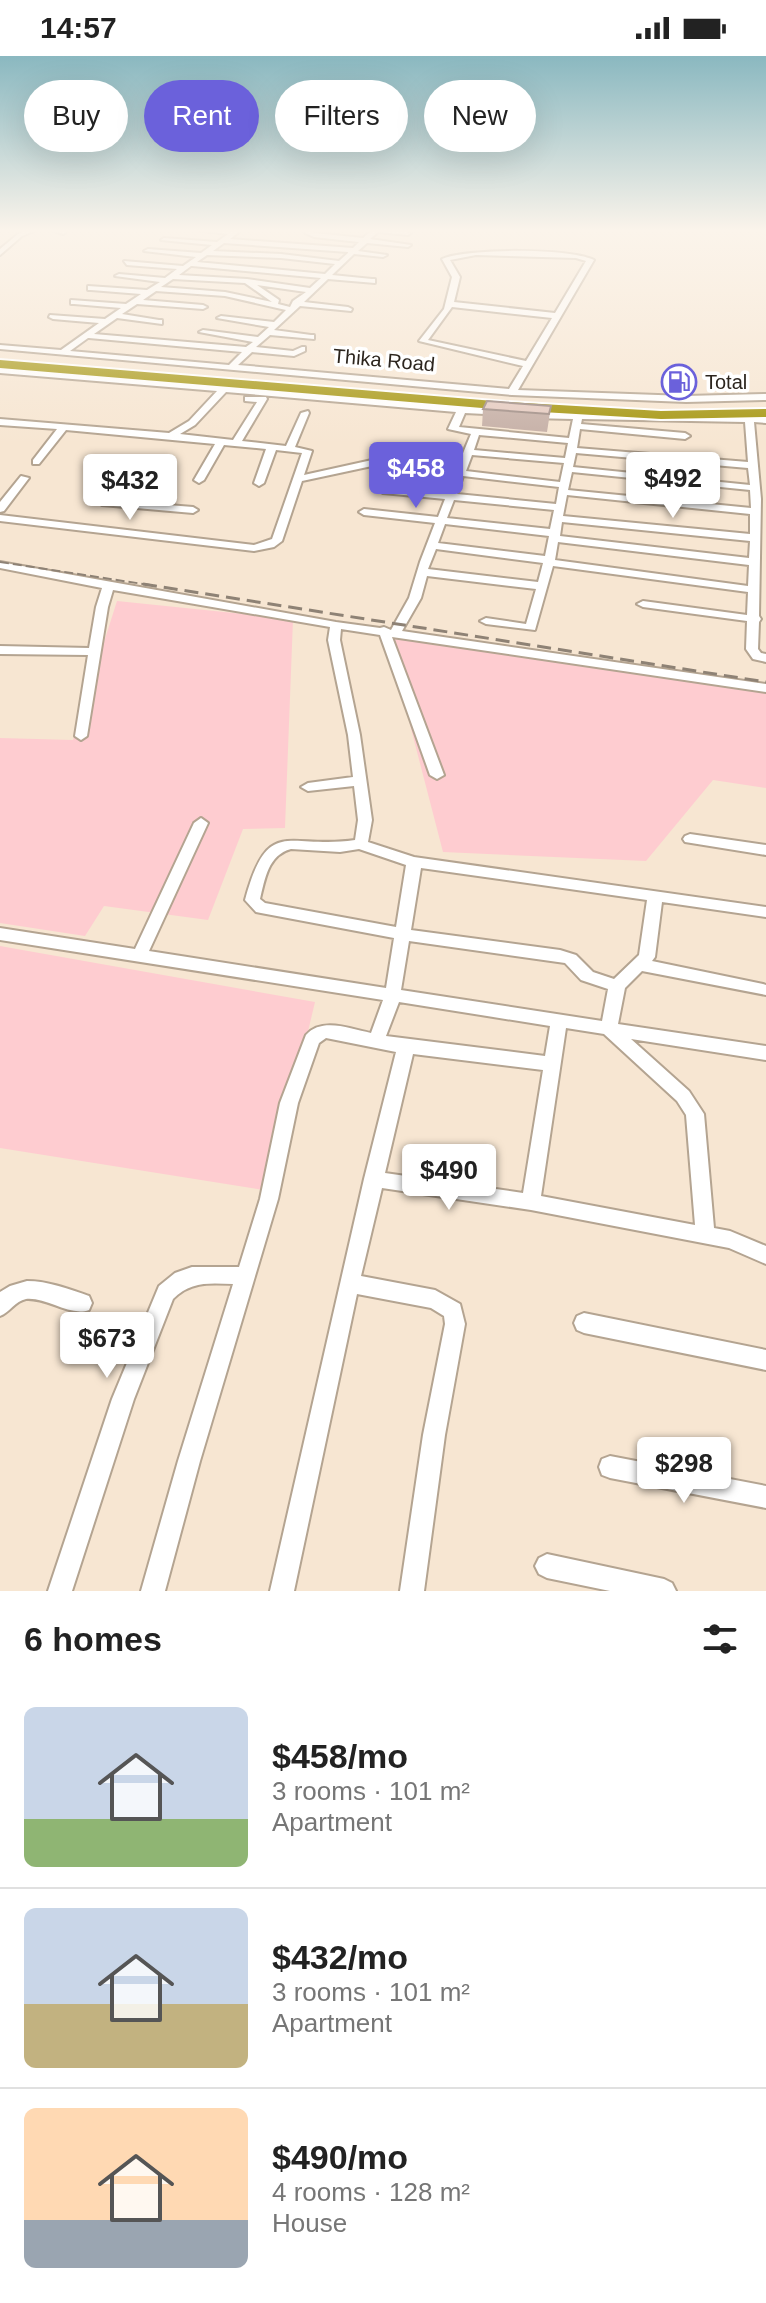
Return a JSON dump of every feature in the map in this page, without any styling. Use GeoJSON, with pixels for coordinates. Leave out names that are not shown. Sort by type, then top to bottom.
{"type":"FeatureCollection","features":[{"type":"Feature","properties":{"kind":"highway","name":"Thika Road"},"geometry":{"type":"LineString","coordinates":[[0,356],[521,407],[661,415],[766,413]]}},
{"type":"Feature","properties":{"kind":"highway"},"geometry":{"type":"LineString","coordinates":[[103,356],[153,372]]}},
{"type":"Feature","properties":{"kind":"highway","name":"Thika Road"},"geometry":{"type":"LineString","coordinates":[[0,367],[269,378],[623,404],[766,405]]}},
{"type":"Feature","properties":{"kind":"highway"},"geometry":{"type":"LineString","coordinates":[[58,374],[153,372]]}},
{"type":"Feature","properties":{"kind":"highway"},"geometry":{"type":"LineString","coordinates":[[269,378],[333,375]]}},
{"type":"Feature","properties":{"kind":"street"},"geometry":{"type":"LineString","coordinates":[[62,353],[140,301]]}},
{"type":"Feature","properties":{"kind":"street"},"geometry":{"type":"LineString","coordinates":[[261,301],[290,306],[348,309]]}},
{"type":"Feature","properties":{"kind":"street"},"geometry":{"type":"LineString","coordinates":[[281,301],[290,306]]}},
{"type":"Feature","properties":{"kind":"street"},"geometry":{"type":"LineString","coordinates":[[232,366],[297,301]]}},
{"type":"Feature","properties":{"kind":"street"},"geometry":{"type":"LineString","coordinates":[[451,301],[423,341],[528,364]]}},
{"type":"Feature","properties":{"kind":"street"},"geometry":{"type":"LineString","coordinates":[[512,392],[567,301]]}},
{"type":"Feature","properties":{"kind":"street"},"geometry":{"type":"LineString","coordinates":[[74,302],[203,307]]}},
{"type":"Feature","properties":{"kind":"street"},"geometry":{"type":"LineString","coordinates":[[450,304],[557,316]]}},
{"type":"Feature","properties":{"kind":"street"},"geometry":{"type":"LineString","coordinates":[[118,316],[159,322]]}},
{"type":"Feature","properties":{"kind":"street"},"geometry":{"type":"LineString","coordinates":[[53,317],[109,322]]}},
{"type":"Feature","properties":{"kind":"street"},"geometry":{"type":"LineString","coordinates":[[221,318],[311,337]]}},
{"type":"Feature","properties":{"kind":"street"},"geometry":{"type":"LineString","coordinates":[[203,332],[259,340]]}},
{"type":"Feature","properties":{"kind":"street"},"geometry":{"type":"LineString","coordinates":[[89,336],[294,354],[302,349]]}},
{"type":"Feature","properties":{"kind":"street","name":"Thika Road"},"geometry":{"type":"LineString","coordinates":[[0,347],[512,392],[686,399],[766,397]]}},
{"type":"Feature","properties":{"kind":"street","name":"Thika Road"},"geometry":{"type":"LineString","coordinates":[[0,367],[578,422],[766,420]]}},
{"type":"Feature","properties":{"kind":"street"},"geometry":{"type":"LineString","coordinates":[[171,436],[192,423],[224,389]]}},
{"type":"Feature","properties":{"kind":"street"},"geometry":{"type":"LineString","coordinates":[[216,397],[263,399],[236,443]]}},
{"type":"Feature","properties":{"kind":"street"},"geometry":{"type":"LineString","coordinates":[[462,409],[453,429],[759,495]]}},
{"type":"Feature","properties":{"kind":"street"},"geometry":{"type":"LineString","coordinates":[[289,449],[305,413]]}},
{"type":"Feature","properties":{"kind":"street"},"geometry":{"type":"LineString","coordinates":[[749,420],[760,517],[759,621],[752,649],[757,656],[766,658]]}},
{"type":"Feature","properties":{"kind":"street"},"geometry":{"type":"LineString","coordinates":[[0,422],[307,451],[277,541],[270,545],[254,548],[0,518]]}},
{"type":"Feature","properties":{"kind":"street"},"geometry":{"type":"LineString","coordinates":[[486,621],[531,628],[549,561],[578,422],[685,436]]}},
{"type":"Feature","properties":{"kind":"street"},"geometry":{"type":"LineString","coordinates":[[0,437],[13,423]]}},
{"type":"Feature","properties":{"kind":"street"},"geometry":{"type":"LineString","coordinates":[[36,462],[63,428]]}},
{"type":"Feature","properties":{"kind":"street"},"geometry":{"type":"LineString","coordinates":[[390,631],[415,598],[476,432]]}},
{"type":"Feature","properties":{"kind":"street"},"geometry":{"type":"LineString","coordinates":[[199,480],[221,442]]}},
{"type":"Feature","properties":{"kind":"street"},"geometry":{"type":"LineString","coordinates":[[259,483],[272,447]]}},
{"type":"Feature","properties":{"kind":"street"},"geometry":{"type":"LineString","coordinates":[[469,452],[766,459]]}},
{"type":"Feature","properties":{"kind":"street"},"geometry":{"type":"LineString","coordinates":[[299,479],[372,463],[462,473],[760,517]]}},
{"type":"Feature","properties":{"kind":"street"},"geometry":{"type":"LineString","coordinates":[[349,467],[349,479]]}},
{"type":"Feature","properties":{"kind":"street"},"geometry":{"type":"LineString","coordinates":[[0,509],[24,478]]}},
{"type":"Feature","properties":{"kind":"street"},"geometry":{"type":"LineString","coordinates":[[383,490],[452,496],[759,543]]}},
{"type":"Feature","properties":{"kind":"street"},"geometry":{"type":"LineString","coordinates":[[106,503],[193,510]]}},
{"type":"Feature","properties":{"kind":"street"},"geometry":{"type":"LineString","coordinates":[[143,534],[156,508]]}},
{"type":"Feature","properties":{"kind":"street"},"geometry":{"type":"LineString","coordinates":[[364,512],[554,536],[758,567]]}},
{"type":"Feature","properties":{"kind":"street"},"geometry":{"type":"LineString","coordinates":[[432,545],[758,595]]}},
{"type":"Feature","properties":{"kind":"street"},"geometry":{"type":"LineString","coordinates":[[0,565],[336,625],[390,631],[589,665],[766,688]]}},
{"type":"Feature","properties":{"kind":"street"},"geometry":{"type":"LineString","coordinates":[[422,572],[540,586]]}},
{"type":"Feature","properties":{"kind":"street"},"geometry":{"type":"LineString","coordinates":[[81,736],[105,592],[111,586]]}},
{"type":"Feature","properties":{"kind":"street"},"geometry":{"type":"LineString","coordinates":[[643,604],[759,621]]}},
{"type":"Feature","properties":{"kind":"street"},"geometry":{"type":"LineString","coordinates":[[336,625],[334,640],[354,735],[365,820],[361,844]]}},
{"type":"Feature","properties":{"kind":"street"},"geometry":{"type":"LineString","coordinates":[[390,631],[437,775]]}},
{"type":"Feature","properties":{"kind":"street"},"geometry":{"type":"LineString","coordinates":[[0,650],[94,652]]}},
{"type":"Feature","properties":{"kind":"street"},"geometry":{"type":"LineString","coordinates":[[308,787],[360,781]]}},
{"type":"Feature","properties":{"kind":"street"},"geometry":{"type":"LineString","coordinates":[[140,955],[201,823]]}},
{"type":"Feature","properties":{"kind":"street"},"geometry":{"type":"LineString","coordinates":[[690,839],[766,850]]}},
{"type":"Feature","properties":{"kind":"street"},"geometry":{"type":"LineString","coordinates":[[617,986],[587,976],[570,959],[560,956],[402,934],[261,908],[253,902],[256,880],[266,855],[276,847],[316,845],[343,849],[361,844],[414,862],[766,912]]}},
{"type":"Feature","properties":{"kind":"street"},"geometry":{"type":"LineString","coordinates":[[377,1039],[392,995],[414,862]]}},
{"type":"Feature","properties":{"kind":"street"},"geometry":{"type":"LineString","coordinates":[[609,1029],[617,986],[647,957],[655,896]]}},
{"type":"Feature","properties":{"kind":"street"},"geometry":{"type":"LineString","coordinates":[[0,934],[766,1053]]}},
{"type":"Feature","properties":{"kind":"street"},"geometry":{"type":"LineString","coordinates":[[641,965],[763,990]]}},
{"type":"Feature","properties":{"kind":"street"},"geometry":{"type":"LineString","coordinates":[[531,1202],[559,1021]]}},
{"type":"Feature","properties":{"kind":"street"},"geometry":{"type":"LineString","coordinates":[[609,1029],[683,1096],[695,1114],[705,1236]]}},
{"type":"Feature","properties":{"kind":"street"},"geometry":{"type":"LineString","coordinates":[[153,1591],[269,1199],[289,1103],[312,1040],[318,1033],[326,1031],[406,1047],[552,1064]]}},
{"type":"Feature","properties":{"kind":"street"},"geometry":{"type":"LineString","coordinates":[[282,1591],[373,1179],[406,1047]]}},
{"type":"Feature","properties":{"kind":"street"},"geometry":{"type":"LineString","coordinates":[[373,1179],[531,1202],[730,1240],[766,1255]]}},
{"type":"Feature","properties":{"kind":"street"},"geometry":{"type":"LineString","coordinates":[[60,1591],[123,1399],[166,1293],[173,1284],[193,1275],[245,1276]]}},
{"type":"Feature","properties":{"kind":"street"},"geometry":{"type":"LineString","coordinates":[[350,1283],[435,1299],[453,1311],[455,1324],[434,1435],[412,1591]]}},
{"type":"Feature","properties":{"kind":"street"},"geometry":{"type":"LineString","coordinates":[[0,1307],[10,1295],[29,1288],[82,1303]]}},
{"type":"Feature","properties":{"kind":"street"},"geometry":{"type":"LineString","coordinates":[[584,1323],[766,1360]]}},
{"type":"Feature","properties":{"kind":"street"},"geometry":{"type":"LineString","coordinates":[[610,1467],[766,1497]]}},
{"type":"Feature","properties":{"kind":"street"},"geometry":{"type":"LineString","coordinates":[[547,1566],[664,1591]]}},
{"type":"Feature","properties":{"kind":"shaded area"},"geometry":{"type":"Polygon","coordinates":[[[117,601],[293,619],[285,828],[243,829],[208,920],[104,906],[85,936],[0,923],[0,738],[73,740],[117,601]]]}},
{"type":"Feature","properties":{"kind":"shaded area"},"geometry":{"type":"Polygon","coordinates":[[[387,636],[766,692],[766,788],[713,780],[646,861],[443,852],[387,636]]]}},
{"type":"Feature","properties":{"kind":"shaded area"},"geometry":{"type":"Polygon","coordinates":[[[0,946],[315,1002],[270,1191],[0,1148],[0,946]]]}},
{"type":"Feature","properties":{"kind":"building"},"geometry":{"type":"Polygon","coordinates":[[[487,401],[551,406],[549,414],[483,409],[487,401]]]}},
{"type":"Feature","properties":{"kind":"railway"},"geometry":{"type":"LineString","coordinates":[[0,562],[143,584]]}},
{"type":"Feature","properties":{"kind":"railway"},"geometry":{"type":"LineString","coordinates":[[143,584],[156,586]]}},
{"type":"Feature","properties":{"kind":"railway"},"geometry":{"type":"LineString","coordinates":[[143,584],[766,682]]}},
{"type":"Feature","properties":{"kind":"place","name":"Total"},"geometry":{"type":"Point","coordinates":[679,382]}}]}
